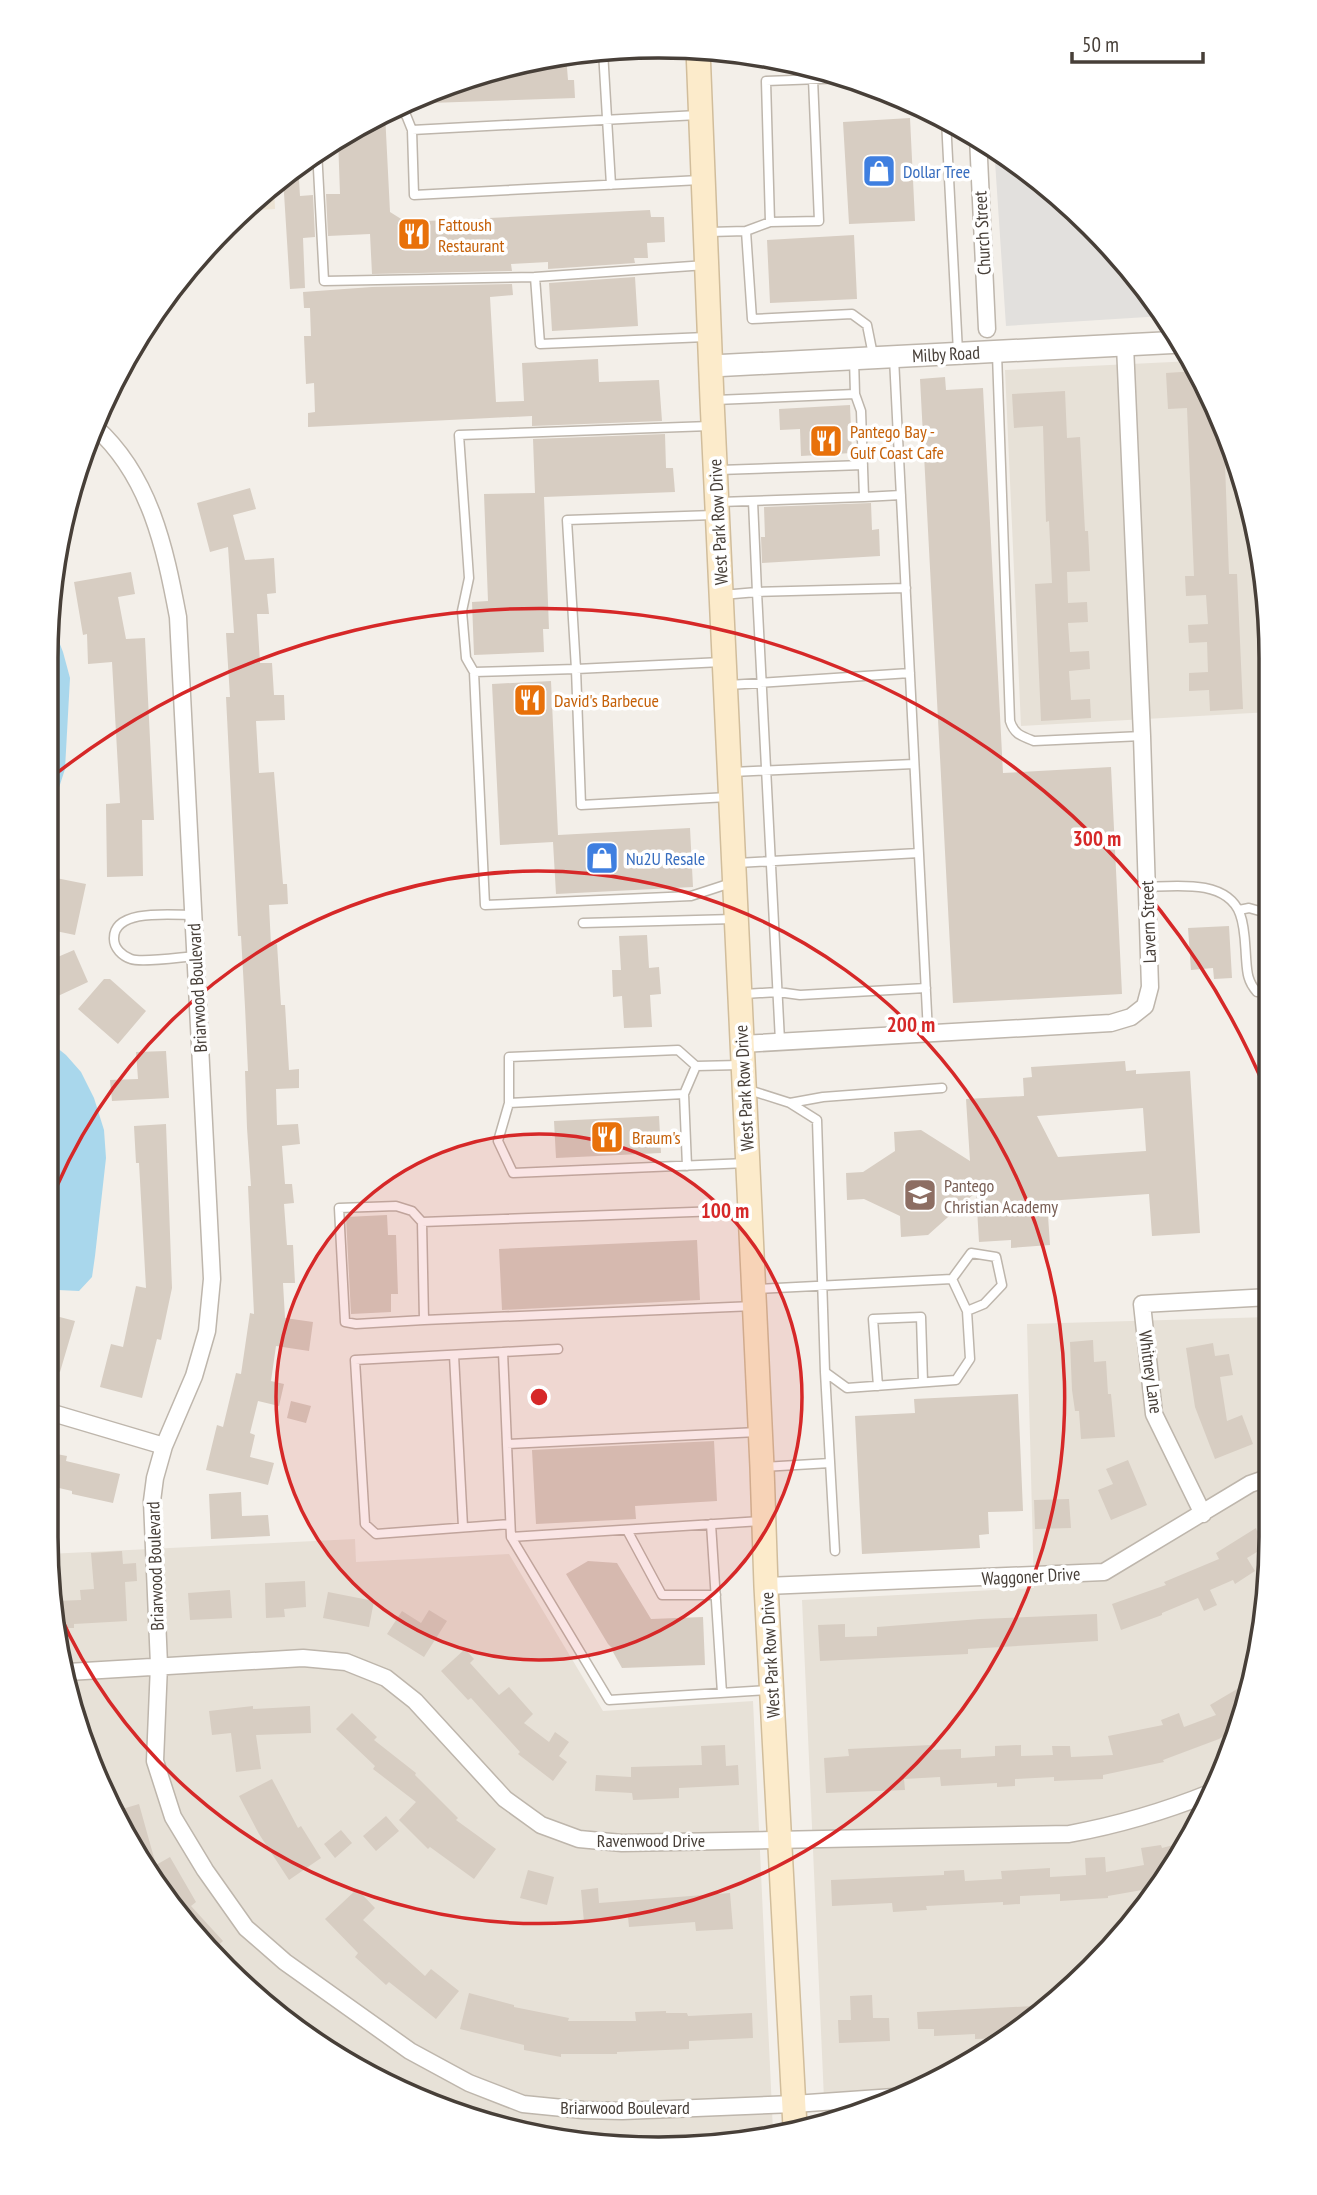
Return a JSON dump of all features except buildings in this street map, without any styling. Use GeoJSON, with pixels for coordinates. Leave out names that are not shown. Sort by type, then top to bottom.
{"type":"FeatureCollection","features":[{"type":"Feature","properties":{"kind":"main road","name":"West Park Row Drive"},"geometry":{"type":"LineString","coordinates":[[698,59],[766,1586],[794,2116]]}},
{"type":"Feature","properties":{"kind":"street","name":"Church Street"},"geometry":{"type":"LineString","coordinates":[[980,151],[987,329]]}},
{"type":"Feature","properties":{"kind":"street","name":"Milby Road"},"geometry":{"type":"LineString","coordinates":[[711,366],[1169,343]]}},
{"type":"Feature","properties":{"kind":"street","name":"Lavern Street"},"geometry":{"type":"LineString","coordinates":[[743,1054],[780,1041],[1111,1023],[1131,1017],[1145,1006],[1150,987],[1147,887],[1125,345]]}},
{"type":"Feature","properties":{"kind":"street","name":"Briarwood Boulevard"},"geometry":{"type":"LineString","coordinates":[[102,433],[112,442],[139,482],[154,515],[168,560],[178,617],[196,957],[212,1279],[207,1331],[197,1365],[164,1446],[152,1501],[159,1665],[155,1761],[173,1818],[246,1928],[285,1962],[410,2051],[469,2083],[523,2104],[583,2110],[794,2116],[856,2104]]}},
{"type":"Feature","properties":{"kind":"street","name":"Whitney Lane"},"geometry":{"type":"LineString","coordinates":[[1203,1514],[1154,1414],[1142,1304],[1259,1298]]}},
{"type":"Feature","properties":{"kind":"street"},"geometry":{"type":"LineString","coordinates":[[58,1415],[164,1446]]}},
{"type":"Feature","properties":{"kind":"street","name":"Waggoner Drive"},"geometry":{"type":"LineString","coordinates":[[766,1586],[1104,1572],[1259,1481]]}},
{"type":"Feature","properties":{"kind":"street","name":"Ravenwood Drive"},"geometry":{"type":"LineString","coordinates":[[73,1672],[303,1658],[346,1662],[386,1678],[415,1701],[505,1799],[541,1825],[579,1839],[622,1843],[1069,1834],[1105,1828],[1160,1813],[1199,1797]]}},
{"type":"Feature","properties":{"kind":"lane"},"geometry":{"type":"LineString","coordinates":[[604,61],[611,185]]}},
{"type":"Feature","properties":{"kind":"lane"},"geometry":{"type":"LineString","coordinates":[[705,232],[746,231],[770,222],[820,221],[813,79]]}},
{"type":"Feature","properties":{"kind":"lane"},"geometry":{"type":"LineString","coordinates":[[770,222],[766,81],[817,79]]}},
{"type":"Feature","properties":{"kind":"lane"},"geometry":{"type":"LineString","coordinates":[[405,114],[412,130],[414,195],[703,180]]}},
{"type":"Feature","properties":{"kind":"lane"},"geometry":{"type":"LineString","coordinates":[[412,130],[701,115]]}},
{"type":"Feature","properties":{"kind":"lane"},"geometry":{"type":"LineString","coordinates":[[947,132],[958,353]]}},
{"type":"Feature","properties":{"kind":"lane"},"geometry":{"type":"LineString","coordinates":[[318,164],[324,281],[536,277],[707,265]]}},
{"type":"Feature","properties":{"kind":"lane"},"geometry":{"type":"LineString","coordinates":[[746,231],[752,319],[852,314],[867,325],[901,495],[928,1033]]}},
{"type":"Feature","properties":{"kind":"lane"},"geometry":{"type":"LineString","coordinates":[[536,277],[540,344],[709,337]]}},
{"type":"Feature","properties":{"kind":"lane"},"geometry":{"type":"LineString","coordinates":[[996,351],[1010,721],[1013,730],[1034,741],[1142,736]]}},
{"type":"Feature","properties":{"kind":"lane"},"geometry":{"type":"LineString","coordinates":[[864,496],[861,411],[855,394],[874,358]]}},
{"type":"Feature","properties":{"kind":"lane"},"geometry":{"type":"LineString","coordinates":[[712,400],[855,394]]}},
{"type":"Feature","properties":{"kind":"lane"},"geometry":{"type":"LineString","coordinates":[[713,426],[459,435],[469,578],[462,611],[466,658],[474,672],[485,905],[691,897],[734,872],[771,860],[919,853]]}},
{"type":"Feature","properties":{"kind":"lane"},"geometry":{"type":"LineString","coordinates":[[715,470],[863,465]]}},
{"type":"Feature","properties":{"kind":"lane"},"geometry":{"type":"LineString","coordinates":[[731,796],[581,804],[567,520],[718,508],[753,501],[901,495]]}},
{"type":"Feature","properties":{"kind":"lane"},"geometry":{"type":"LineString","coordinates":[[753,501],[780,1041]]}},
{"type":"Feature","properties":{"kind":"lane"},"geometry":{"type":"LineString","coordinates":[[722,594],[906,588]]}},
{"type":"Feature","properties":{"kind":"lane"},"geometry":{"type":"LineString","coordinates":[[474,672],[725,662]]}},
{"type":"Feature","properties":{"kind":"lane"},"geometry":{"type":"LineString","coordinates":[[726,685],[910,673]]}},
{"type":"Feature","properties":{"kind":"lane"},"geometry":{"type":"LineString","coordinates":[[730,772],[915,764]]}},
{"type":"Feature","properties":{"kind":"lane"},"geometry":{"type":"LineString","coordinates":[[1147,887],[1199,886],[1225,897],[1239,910],[1248,979],[1259,992]]}},
{"type":"Feature","properties":{"kind":"lane"},"geometry":{"type":"LineString","coordinates":[[1239,910],[1249,908],[1259,911]]}},
{"type":"Feature","properties":{"kind":"lane"},"geometry":{"type":"LineString","coordinates":[[193,915],[139,916],[125,920],[116,928],[114,940],[116,948],[132,960],[196,957]]}},
{"type":"Feature","properties":{"kind":"lane"},"geometry":{"type":"LineString","coordinates":[[583,923],[737,919]]}},
{"type":"Feature","properties":{"kind":"lane"},"geometry":{"type":"LineString","coordinates":[[740,995],[926,988]]}},
{"type":"Feature","properties":{"kind":"lane"},"geometry":{"type":"LineString","coordinates":[[696,1066],[678,1050],[509,1057],[509,1103],[498,1141],[513,1173],[747,1163]]}},
{"type":"Feature","properties":{"kind":"lane"},"geometry":{"type":"LineString","coordinates":[[696,1066],[743,1054]]}},
{"type":"Feature","properties":{"kind":"lane"},"geometry":{"type":"LineString","coordinates":[[687,1166],[684,1094],[696,1066]]}},
{"type":"Feature","properties":{"kind":"lane"},"geometry":{"type":"LineString","coordinates":[[743,1088],[790,1103],[817,1120],[825,1372],[835,1551]]}},
{"type":"Feature","properties":{"kind":"lane"},"geometry":{"type":"LineString","coordinates":[[790,1103],[823,1097],[942,1088]]}},
{"type":"Feature","properties":{"kind":"lane"},"geometry":{"type":"LineString","coordinates":[[509,1103],[684,1094]]}},
{"type":"Feature","properties":{"kind":"lane"},"geometry":{"type":"LineString","coordinates":[[424,1320],[422,1222],[412,1211],[396,1206],[339,1208],[345,1322],[356,1324],[424,1320],[754,1298],[823,1286],[952,1279]]}},
{"type":"Feature","properties":{"kind":"lane"},"geometry":{"type":"LineString","coordinates":[[422,1222],[750,1210]]}},
{"type":"Feature","properties":{"kind":"lane"},"geometry":{"type":"LineString","coordinates":[[952,1279],[971,1253],[996,1257],[1002,1285],[984,1304],[967,1311]]}},
{"type":"Feature","properties":{"kind":"lane"},"geometry":{"type":"LineString","coordinates":[[825,1372],[847,1388],[956,1380],[970,1359],[967,1311],[952,1279]]}},
{"type":"Feature","properties":{"kind":"lane"},"geometry":{"type":"LineString","coordinates":[[878,1386],[873,1319],[921,1317],[923,1382]]}},
{"type":"Feature","properties":{"kind":"lane"},"geometry":{"type":"LineString","coordinates":[[510,1524],[376,1534],[365,1524],[355,1360],[558,1349]]}},
{"type":"Feature","properties":{"kind":"lane"},"geometry":{"type":"LineString","coordinates":[[503,1352],[511,1537],[609,1700],[773,1690]]}},
{"type":"Feature","properties":{"kind":"lane"},"geometry":{"type":"LineString","coordinates":[[454,1355],[463,1527]]}},
{"type":"Feature","properties":{"kind":"lane"},"geometry":{"type":"LineString","coordinates":[[507,1444],[761,1432]]}},
{"type":"Feature","properties":{"kind":"lane"},"geometry":{"type":"LineString","coordinates":[[762,1467],[830,1464]]}},
{"type":"Feature","properties":{"kind":"lane"},"geometry":{"type":"LineString","coordinates":[[511,1537],[764,1521]]}},
{"type":"Feature","properties":{"kind":"lane"},"geometry":{"type":"LineString","coordinates":[[711,1524],[722,1693]]}},
{"type":"Feature","properties":{"kind":"lane"},"geometry":{"type":"LineString","coordinates":[[627,1530],[662,1595],[716,1595]]}},
{"type":"Feature","properties":{"kind":"shaded area"},"geometry":{"type":"Polygon","coordinates":[[[995,161],[1055,207],[1083,234],[1110,262],[1152,317],[1006,326],[995,161]]]}},
{"type":"Feature","properties":{"kind":"shaded area"},"geometry":{"type":"Polygon","coordinates":[[[274,197],[275,209],[259,210],[274,197]]]}},
{"type":"Feature","properties":{"kind":"shaded area"},"geometry":{"type":"Polygon","coordinates":[[[1181,362],[1214,429],[1239,503],[1248,541],[1258,619],[1259,713],[1021,726],[1005,370],[1181,362]]]}},
{"type":"Feature","properties":{"kind":"shaded area"},"geometry":{"type":"Polygon","coordinates":[[[1259,1317],[1258,1576],[1248,1654],[1239,1692],[1214,1766],[1179,1837],[1135,1902],[1083,1961],[1024,2013],[959,2057],[888,2092],[825,2114],[802,1600],[1034,1588],[1027,1324],[1259,1317]]]}},
{"type":"Feature","properties":{"kind":"shaded area"},"geometry":{"type":"Polygon","coordinates":[[[355,1539],[356,1562],[509,1554],[603,1711],[753,1701],[773,2126],[698,2136],[658,2137],[619,2136],[541,2126],[503,2117],[429,2092],[358,2057],[293,2013],[262,1988],[207,1933],[159,1870],[120,1802],[103,1766],[78,1692],[63,1615],[58,1553],[355,1539]]]}},
{"type":"Feature","properties":{"kind":"water"},"geometry":{"type":"Polygon","coordinates":[[[58,640],[70,678],[65,769],[58,791],[58,640]]]}},
{"type":"Feature","properties":{"kind":"water"},"geometry":{"type":"Polygon","coordinates":[[[58,1049],[81,1072],[94,1098],[104,1130],[106,1158],[92,1277],[79,1291],[58,1290],[58,1049]]]}},
{"type":"Feature","properties":{"kind":"place","name":"Dollar Tree"},"geometry":{"type":"Point","coordinates":[879,171]}},
{"type":"Feature","properties":{"kind":"place","name":"Fattoush Restaurant"},"geometry":{"type":"Point","coordinates":[414,234]}},
{"type":"Feature","properties":{"kind":"place","name":"Pantego Bay - Gulf Coast Cafe"},"geometry":{"type":"Point","coordinates":[826,441]}},
{"type":"Feature","properties":{"kind":"place","name":"David's Barbecue"},"geometry":{"type":"Point","coordinates":[530,700]}},
{"type":"Feature","properties":{"kind":"place","name":"Nu2U Resale"},"geometry":{"type":"Point","coordinates":[602,858]}},
{"type":"Feature","properties":{"kind":"place","name":"Braum's"},"geometry":{"type":"Point","coordinates":[607,1137]}},
{"type":"Feature","properties":{"kind":"place","name":"Pantego Christian Academy"},"geometry":{"type":"Point","coordinates":[920,1195]}}]}
